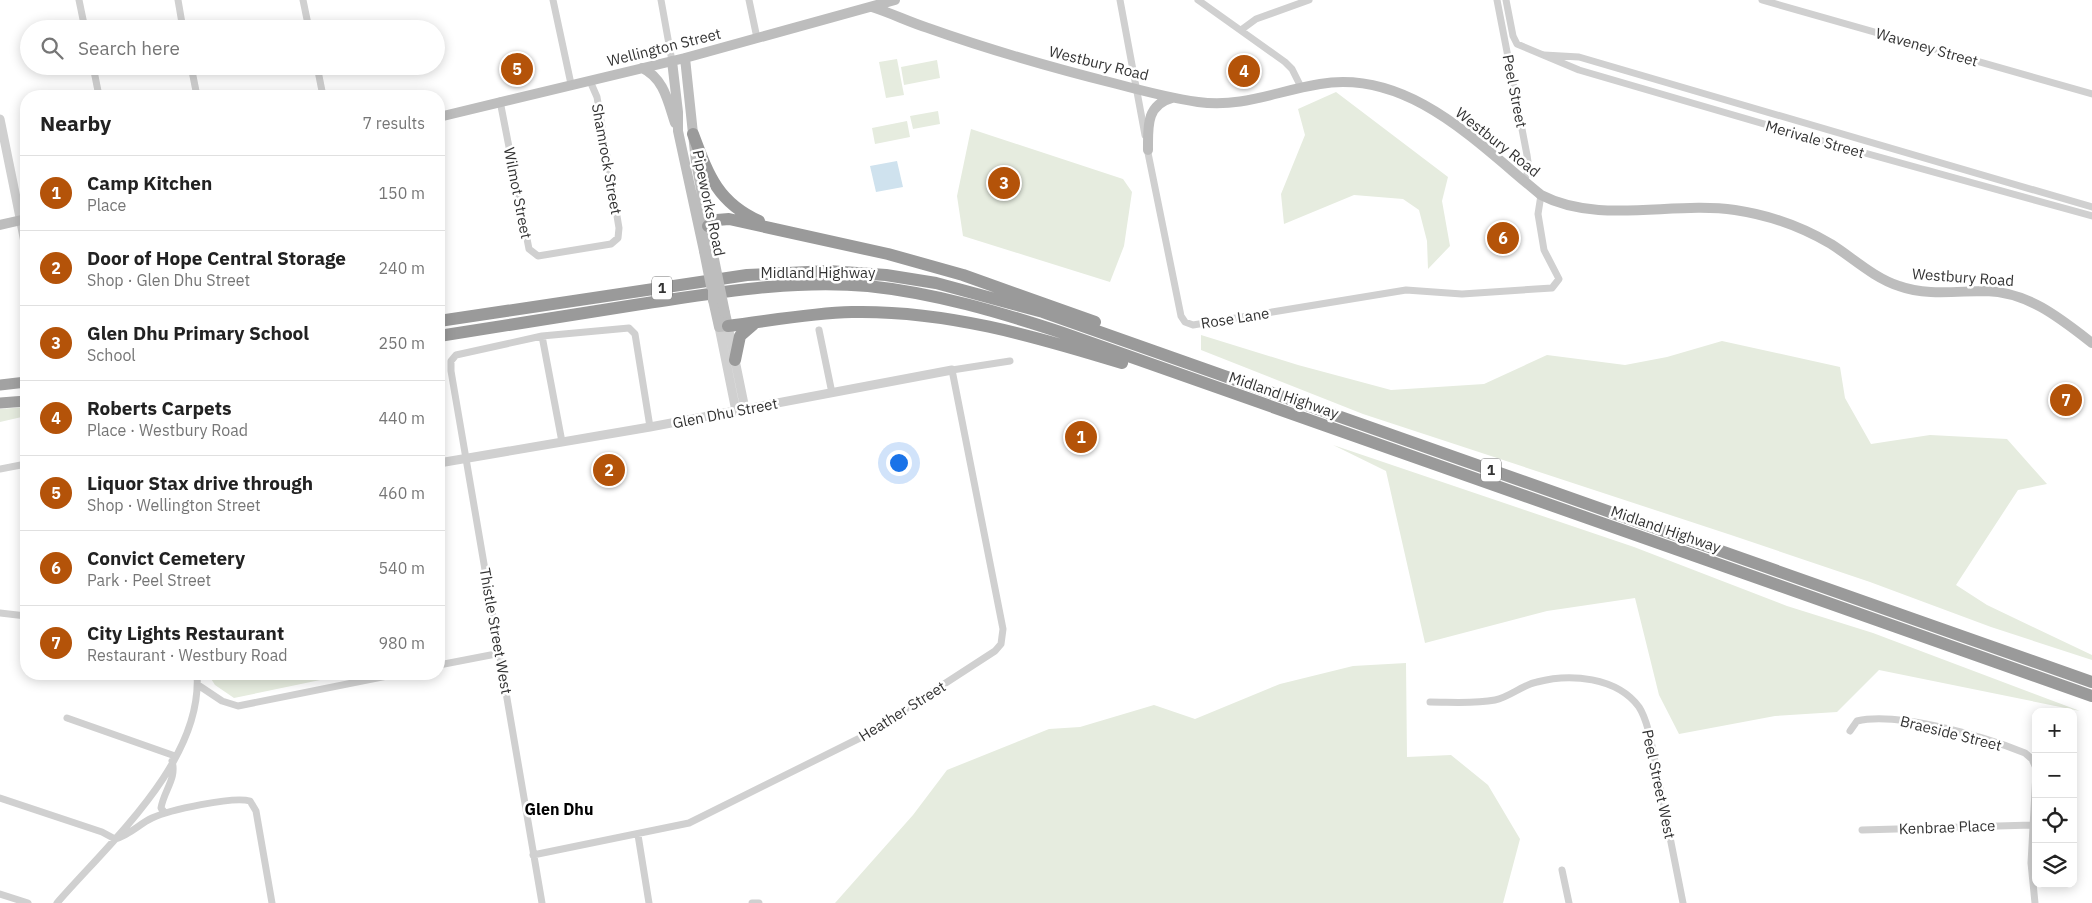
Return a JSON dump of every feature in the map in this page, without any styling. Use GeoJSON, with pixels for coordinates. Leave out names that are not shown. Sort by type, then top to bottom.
{"type":"FeatureCollection","features":[{"type":"Feature","properties":{"kind":"highway"},"geometry":{"type":"LineString","coordinates":[[693,134],[706,171],[722,196],[746,215],[782,230]]}},
{"type":"Feature","properties":{"kind":"highway"},"geometry":{"type":"LineString","coordinates":[[708,226],[724,219],[782,230],[888,254],[985,282],[1173,350],[1271,392]]}},
{"type":"Feature","properties":{"kind":"highway","name":"Midland Highway"},"geometry":{"type":"LineString","coordinates":[[445,320],[747,276],[812,271],[857,272],[936,283],[992,297],[1271,392],[2092,682]]}},
{"type":"Feature","properties":{"kind":"highway","name":"Midland Highway"},"geometry":{"type":"LineString","coordinates":[[445,335],[752,288],[792,285],[866,286],[933,296],[986,309],[1063,333],[1228,393],[2092,696]]}},
{"type":"Feature","properties":{"kind":"highway"},"geometry":{"type":"LineString","coordinates":[[723,327],[851,312],[905,314],[958,320],[1014,332],[1228,393]]}},
{"type":"Feature","properties":{"kind":"highway"},"geometry":{"type":"LineString","coordinates":[[735,360],[740,336],[747,328],[759,322]]}},
{"type":"Feature","properties":{"kind":"highway"},"geometry":{"type":"LineString","coordinates":[[0,385],[20,383]]}},
{"type":"Feature","properties":{"kind":"highway"},"geometry":{"type":"LineString","coordinates":[[0,403],[20,401]]}},
{"type":"Feature","properties":{"kind":"main road","name":"Wellington Street"},"geometry":{"type":"LineString","coordinates":[[445,115],[685,58],[895,0]]}},
{"type":"Feature","properties":{"kind":"main road","name":"Westbury Road"},"geometry":{"type":"LineString","coordinates":[[872,7],[998,52],[1173,97],[1220,104],[1237,104],[1301,87],[1347,81],[1372,83],[1397,91],[1438,113],[1541,194],[1560,204],[1579,209],[1604,210],[1697,206],[1762,215],[1812,234],[1880,277],[1901,287],[1930,291],[2000,292],[2021,297],[2043,307],[2092,343]]}},
{"type":"Feature","properties":{"kind":"main road","name":"Pipeworks Road"},"geometry":{"type":"LineString","coordinates":[[685,58],[693,134],[708,226],[708,250],[714,300],[721,314]]}},
{"type":"Feature","properties":{"kind":"main road","name":"Pipeworks Road"},"geometry":{"type":"LineString","coordinates":[[672,61],[678,112],[678,134],[708,250],[723,327]]}},
{"type":"Feature","properties":{"kind":"main road"},"geometry":{"type":"LineString","coordinates":[[642,68],[654,74],[660,82],[678,134],[693,134]]}},
{"type":"Feature","properties":{"kind":"main road"},"geometry":{"type":"LineString","coordinates":[[1148,150],[1148,124],[1151,112],[1160,102],[1173,97]]}},
{"type":"Feature","properties":{"kind":"main road"},"geometry":{"type":"LineString","coordinates":[[0,225],[20,221]]}},
{"type":"Feature","properties":{"kind":"street"},"geometry":{"type":"LineString","coordinates":[[79,0],[83,20]]}},
{"type":"Feature","properties":{"kind":"street"},"geometry":{"type":"LineString","coordinates":[[178,0],[181,20]]}},
{"type":"Feature","properties":{"kind":"street"},"geometry":{"type":"LineString","coordinates":[[303,0],[307,20]]}},
{"type":"Feature","properties":{"kind":"street"},"geometry":{"type":"LineString","coordinates":[[553,0],[572,84]]}},
{"type":"Feature","properties":{"kind":"street","name":"Pipeworks Road"},"geometry":{"type":"LineString","coordinates":[[661,0],[672,61]]}},
{"type":"Feature","properties":{"kind":"street"},"geometry":{"type":"LineString","coordinates":[[749,0],[757,38]]}},
{"type":"Feature","properties":{"kind":"street","name":"Rose Lane"},"geometry":{"type":"LineString","coordinates":[[1120,0],[1180,311],[1183,320],[1189,324],[1204,324],[1406,290],[1462,294],[1552,288],[1559,278],[1544,250],[1538,214],[1541,194]]}},
{"type":"Feature","properties":{"kind":"street"},"geometry":{"type":"LineString","coordinates":[[1198,0],[1291,67],[1301,87]]}},
{"type":"Feature","properties":{"kind":"street"},"geometry":{"type":"LineString","coordinates":[[1241,30],[1256,19],[1309,0]]}},
{"type":"Feature","properties":{"kind":"street","name":"Peel Street"},"geometry":{"type":"LineString","coordinates":[[1497,0],[1528,155],[1529,169],[1524,181]]}},
{"type":"Feature","properties":{"kind":"street","name":"Merivale Street"},"geometry":{"type":"LineString","coordinates":[[1506,0],[1514,40],[1521,47],[1579,70],[1843,147],[2092,216]]}},
{"type":"Feature","properties":{"kind":"street","name":"Waveney Street"},"geometry":{"type":"LineString","coordinates":[[1762,0],[2092,94]]}},
{"type":"Feature","properties":{"kind":"street","name":"Merivale Street"},"geometry":{"type":"LineString","coordinates":[[1541,55],[1579,57],[2092,207]]}},
{"type":"Feature","properties":{"kind":"street"},"geometry":{"type":"LineString","coordinates":[[95,75],[98,90]]}},
{"type":"Feature","properties":{"kind":"street"},"geometry":{"type":"LineString","coordinates":[[193,75],[196,90]]}},
{"type":"Feature","properties":{"kind":"street"},"geometry":{"type":"LineString","coordinates":[[319,75],[322,90]]}},
{"type":"Feature","properties":{"kind":"street","name":"Shamrock Street"},"geometry":{"type":"LineString","coordinates":[[590,81],[597,97],[609,162],[619,228],[618,238]]}},
{"type":"Feature","properties":{"kind":"street","name":"Wilmot Street"},"geometry":{"type":"LineString","coordinates":[[500,101],[529,249],[533,254],[538,256],[611,244],[618,238]]}},
{"type":"Feature","properties":{"kind":"street"},"geometry":{"type":"LineString","coordinates":[[0,119],[20,207]]}},
{"type":"Feature","properties":{"kind":"street","name":"Pipeworks Road"},"geometry":{"type":"LineString","coordinates":[[723,327],[735,360],[740,410]]}},
{"type":"Feature","properties":{"kind":"street","name":"Pipeworks Road"},"geometry":{"type":"LineString","coordinates":[[723,327],[740,410]]}},
{"type":"Feature","properties":{"kind":"street"},"geometry":{"type":"LineString","coordinates":[[562,442],[542,336],[624,328],[632,330],[650,427]]}},
{"type":"Feature","properties":{"kind":"street"},"geometry":{"type":"LineString","coordinates":[[818,330],[832,393]]}},
{"type":"Feature","properties":{"kind":"street","name":"Thistle Street West"},"geometry":{"type":"LineString","coordinates":[[542,336],[456,355],[452,359],[451,371],[542,903]]}},
{"type":"Feature","properties":{"kind":"street","name":"Glen Dhu Street"},"geometry":{"type":"LineString","coordinates":[[445,462],[650,427],[952,370],[1010,361]]}},
{"type":"Feature","properties":{"kind":"street","name":"Heather Street"},"geometry":{"type":"LineString","coordinates":[[533,854],[689,824],[848,745],[995,651],[1001,644],[1004,629],[952,370]]}},
{"type":"Feature","properties":{"kind":"street"},"geometry":{"type":"LineString","coordinates":[[0,469],[20,465]]}},
{"type":"Feature","properties":{"kind":"street"},"geometry":{"type":"LineString","coordinates":[[0,613],[20,615]]}},
{"type":"Feature","properties":{"kind":"street"},"geometry":{"type":"LineString","coordinates":[[445,664],[500,652]]}},
{"type":"Feature","properties":{"kind":"street","name":"Peel Street West"},"geometry":{"type":"LineString","coordinates":[[1430,702],[1493,700],[1505,697],[1535,682],[1563,678],[1605,684],[1631,699],[1646,720],[1683,903]]}},
{"type":"Feature","properties":{"kind":"street"},"geometry":{"type":"LineString","coordinates":[[57,903],[147,802],[189,731],[194,715],[198,680]]}},
{"type":"Feature","properties":{"kind":"street"},"geometry":{"type":"LineString","coordinates":[[198,685],[222,702],[238,706],[367,680]]}},
{"type":"Feature","properties":{"kind":"street","name":"Braeside Street"},"geometry":{"type":"LineString","coordinates":[[1850,731],[1854,719],[1882,717],[1937,726],[2025,753],[2032,759]]}},
{"type":"Feature","properties":{"kind":"street"},"geometry":{"type":"LineString","coordinates":[[67,718],[174,758]]}},
{"type":"Feature","properties":{"kind":"street"},"geometry":{"type":"LineString","coordinates":[[165,814],[161,808],[175,771],[174,758]]}},
{"type":"Feature","properties":{"kind":"street"},"geometry":{"type":"LineString","coordinates":[[0,798],[102,832],[115,839],[125,836],[151,818],[165,814],[234,799],[250,801],[256,810],[272,903]]}},
{"type":"Feature","properties":{"kind":"street"},"geometry":{"type":"LineString","coordinates":[[2032,824],[2031,863],[2035,903]]}},
{"type":"Feature","properties":{"kind":"street","name":"Kenbrae Place"},"geometry":{"type":"LineString","coordinates":[[1862,830],[2032,824]]}},
{"type":"Feature","properties":{"kind":"street"},"geometry":{"type":"LineString","coordinates":[[638,835],[649,903]]}},
{"type":"Feature","properties":{"kind":"street"},"geometry":{"type":"LineString","coordinates":[[1562,870],[1569,903]]}},
{"type":"Feature","properties":{"kind":"street"},"geometry":{"type":"LineString","coordinates":[[0,894],[28,903]]}},
{"type":"Feature","properties":{"kind":"street"},"geometry":{"type":"LineString","coordinates":[[752,903],[760,903]]}},
{"type":"Feature","properties":{"kind":"shaded area"},"geometry":{"type":"Polygon","coordinates":[[[897,59],[904,95],[886,98],[879,62],[897,59]]]}},
{"type":"Feature","properties":{"kind":"shaded area"},"geometry":{"type":"Polygon","coordinates":[[[937,60],[940,78],[904,85],[901,67],[937,60]]]}},
{"type":"Feature","properties":{"kind":"shaded area"},"geometry":{"type":"Polygon","coordinates":[[[1336,92],[1448,177],[1442,201],[1450,246],[1428,269],[1427,241],[1419,210],[1403,199],[1354,195],[1284,224],[1281,194],[1305,135],[1298,109],[1336,92]]]}},
{"type":"Feature","properties":{"kind":"shaded area"},"geometry":{"type":"Polygon","coordinates":[[[938,111],[940,124],[913,129],[910,116],[938,111]]]}},
{"type":"Feature","properties":{"kind":"shaded area"},"geometry":{"type":"Polygon","coordinates":[[[907,121],[910,137],[875,144],[872,128],[907,121]]]}},
{"type":"Feature","properties":{"kind":"shaded area"},"geometry":{"type":"Polygon","coordinates":[[[971,129],[1123,179],[1132,192],[1124,246],[1110,282],[963,236],[957,196],[971,129]]]}},
{"type":"Feature","properties":{"kind":"shaded area"},"geometry":{"type":"Polygon","coordinates":[[[1201,335],[1298,365],[1391,390],[1484,384],[1547,355],[1625,365],[1667,357],[1722,341],[1840,367],[1845,398],[1871,444],[1930,435],[2007,439],[2047,484],[2018,490],[1956,585],[1987,605],[2092,655],[2092,660],[1991,627],[1870,582],[1731,535],[1363,414],[1201,350],[1201,335]]]}},
{"type":"Feature","properties":{"kind":"shaded area"},"geometry":{"type":"Polygon","coordinates":[[[20,407],[20,417],[0,422],[0,409],[20,407]]]}},
{"type":"Feature","properties":{"kind":"shaded area"},"geometry":{"type":"Polygon","coordinates":[[[1333,445],[1634,547],[1787,606],[1873,633],[2072,708],[1879,670],[1837,712],[1775,716],[1679,734],[1659,695],[1635,598],[1547,611],[1425,643],[1386,471],[1333,445]]]}},
{"type":"Feature","properties":{"kind":"shaded area"},"geometry":{"type":"Polygon","coordinates":[[[1406,663],[1407,757],[1451,755],[1488,785],[1520,839],[1503,903],[835,903],[913,815],[947,770],[1049,729],[1080,727],[1154,705],[1195,719],[1280,684],[1353,666],[1406,663]]]}},
{"type":"Feature","properties":{"kind":"shaded area"},"geometry":{"type":"Polygon","coordinates":[[[212,680],[320,680],[234,698],[215,685],[212,680]]]}},
{"type":"Feature","properties":{"kind":"water"},"geometry":{"type":"Polygon","coordinates":[[[897,161],[903,187],[876,192],[870,166],[897,161]]]}},
{"type":"Feature","properties":{"kind":"place","name":"Liquor Stax drive through"},"geometry":{"type":"Point","coordinates":[517,69]}},
{"type":"Feature","properties":{"kind":"place","name":"Roberts Carpets"},"geometry":{"type":"Point","coordinates":[1244,71]}},
{"type":"Feature","properties":{"kind":"place","name":"Glen Dhu Primary School"},"geometry":{"type":"Point","coordinates":[1004,183]}},
{"type":"Feature","properties":{"kind":"place","name":"Convict Cemetery"},"geometry":{"type":"Point","coordinates":[1503,238]}},
{"type":"Feature","properties":{"kind":"place","name":"City Lights Restaurant"},"geometry":{"type":"Point","coordinates":[2066,400]}},
{"type":"Feature","properties":{"kind":"place","name":"Camp Kitchen"},"geometry":{"type":"Point","coordinates":[1081,437]}},
{"type":"Feature","properties":{"kind":"place","name":"Door of Hope Central Storage"},"geometry":{"type":"Point","coordinates":[609,470]}},
{"type":"Feature","properties":{"kind":"district","name":"Glen Dhu"},"geometry":{"type":"Point","coordinates":[559,809]}}]}
